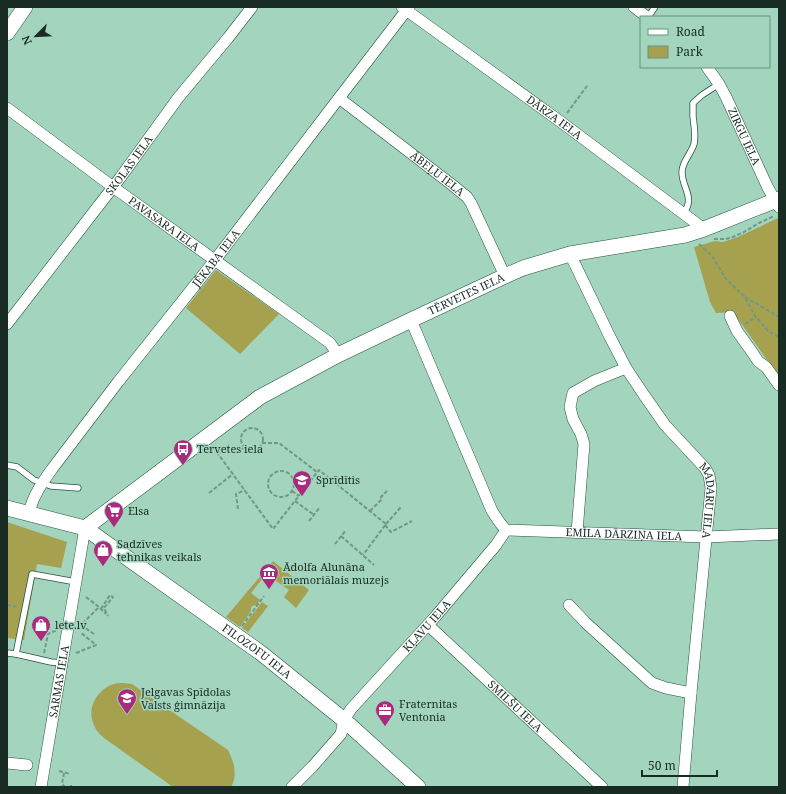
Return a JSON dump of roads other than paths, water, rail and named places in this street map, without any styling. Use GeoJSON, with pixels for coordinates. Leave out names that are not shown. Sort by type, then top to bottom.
{"type":"FeatureCollection","features":[{"type":"Feature","properties":{"kind":"main road"},"geometry":{"type":"LineString","coordinates":[[7,33],[25,7]]}},
{"type":"Feature","properties":{"kind":"main road","name":"TĒRVETES IELA"},"geometry":{"type":"LineString","coordinates":[[86,528],[260,397],[338,356],[505,276],[523,268],[570,254],[678,236],[704,230],[777,206]]}},
{"type":"Feature","properties":{"kind":"main road"},"geometry":{"type":"LineString","coordinates":[[7,508],[86,528]]}},
{"type":"Feature","properties":{"kind":"main road","name":"FILOZOFU IELA"},"geometry":{"type":"LineString","coordinates":[[86,528],[261,653],[344,720],[418,787]]}},
{"type":"Feature","properties":{"kind":"street","name":"SKOLAS IELA"},"geometry":{"type":"LineString","coordinates":[[7,324],[113,187],[178,98],[252,7]]}},
{"type":"Feature","properties":{"kind":"street"},"geometry":{"type":"LineString","coordinates":[[634,7],[646,16]]}},
{"type":"Feature","properties":{"kind":"street","name":"JĒKABA IELA"},"geometry":{"type":"LineString","coordinates":[[29,514],[32,502],[42,483],[52,469],[118,382],[215,260],[406,8]]}},
{"type":"Feature","properties":{"kind":"street","name":"DĀRZA IELA"},"geometry":{"type":"LineString","coordinates":[[406,8],[704,230]]}},
{"type":"Feature","properties":{"kind":"street","name":"ZIRGU IELA"},"geometry":{"type":"LineString","coordinates":[[708,68],[719,84],[777,206]]}},
{"type":"Feature","properties":{"kind":"street","name":"ĀBEĻU IELA"},"geometry":{"type":"LineString","coordinates":[[339,98],[467,197],[505,276]]}},
{"type":"Feature","properties":{"kind":"street","name":"PAVASARA IELA"},"geometry":{"type":"LineString","coordinates":[[7,108],[113,187],[330,343],[338,356]]}},
{"type":"Feature","properties":{"kind":"street","name":"MADARU IELA"},"geometry":{"type":"LineString","coordinates":[[570,254],[626,368],[665,425],[698,460],[709,475],[711,488],[683,787]]}},
{"type":"Feature","properties":{"kind":"street"},"geometry":{"type":"LineString","coordinates":[[730,316],[737,331],[758,361],[766,367],[779,385]]}},
{"type":"Feature","properties":{"kind":"street"},"geometry":{"type":"LineString","coordinates":[[411,320],[492,511],[500,523],[511,530]]}},
{"type":"Feature","properties":{"kind":"street"},"geometry":{"type":"LineString","coordinates":[[577,532],[584,444],[581,434],[573,419],[570,407],[573,393],[594,381],[626,368]]}},
{"type":"Feature","properties":{"kind":"street","name":"SARMAS IELA"},"geometry":{"type":"LineString","coordinates":[[41,787],[86,528]]}},
{"type":"Feature","properties":{"kind":"street","name":"EMĪLA DĀRZIŅA IELA"},"geometry":{"type":"LineString","coordinates":[[511,530],[706,537],[779,534]]}},
{"type":"Feature","properties":{"kind":"street","name":"KĻAVU IELA"},"geometry":{"type":"LineString","coordinates":[[292,787],[341,734],[344,720],[351,709],[428,625],[496,545],[511,530]]}},
{"type":"Feature","properties":{"kind":"street"},"geometry":{"type":"LineString","coordinates":[[569,605],[586,623],[652,683],[666,688],[691,693]]}},
{"type":"Feature","properties":{"kind":"street","name":"SMILŠU IELA"},"geometry":{"type":"LineString","coordinates":[[428,625],[602,787]]}},
{"type":"Feature","properties":{"kind":"street"},"geometry":{"type":"LineString","coordinates":[[7,763],[27,765]]}},
{"type":"Feature","properties":{"kind":"lane"},"geometry":{"type":"LineString","coordinates":[[648,16],[655,7]]}},
{"type":"Feature","properties":{"kind":"lane"},"geometry":{"type":"LineString","coordinates":[[682,214],[687,208],[689,200],[682,172],[684,162],[694,144],[696,133],[693,116],[693,103],[719,84]]}},
{"type":"Feature","properties":{"kind":"lane"},"geometry":{"type":"LineString","coordinates":[[7,465],[17,467],[34,480],[51,486],[78,488]]}},
{"type":"Feature","properties":{"kind":"lane"},"geometry":{"type":"LineString","coordinates":[[16,654],[32,574],[76,582]]}},
{"type":"Feature","properties":{"kind":"lane"},"geometry":{"type":"LineString","coordinates":[[7,653],[62,663]]}},
{"type":"Feature","properties":{"kind":"place","name":"Tērvetes iela"},"geometry":{"type":"Point","coordinates":[183,466]}},
{"type":"Feature","properties":{"kind":"place","name":"Sprīdītis"},"geometry":{"type":"Point","coordinates":[302,497]}},
{"type":"Feature","properties":{"kind":"place","name":"Elsa"},"geometry":{"type":"Point","coordinates":[114,528]}},
{"type":"Feature","properties":{"kind":"place","name":"Sadzīves tehnikas veikals"},"geometry":{"type":"Point","coordinates":[103,567]}},
{"type":"Feature","properties":{"kind":"place","name":"Ādolfa Alunāna memoriālais muzejs"},"geometry":{"type":"Point","coordinates":[269,590]}},
{"type":"Feature","properties":{"kind":"place","name":"lete.lv"},"geometry":{"type":"Point","coordinates":[41,642]}},
{"type":"Feature","properties":{"kind":"place","name":"Jelgavas Spīdolas Valsts ģimnāzija"},"geometry":{"type":"Point","coordinates":[127,715]}},
{"type":"Feature","properties":{"kind":"place","name":"Fraternitas Ventonia"},"geometry":{"type":"Point","coordinates":[385,727]}}]}
